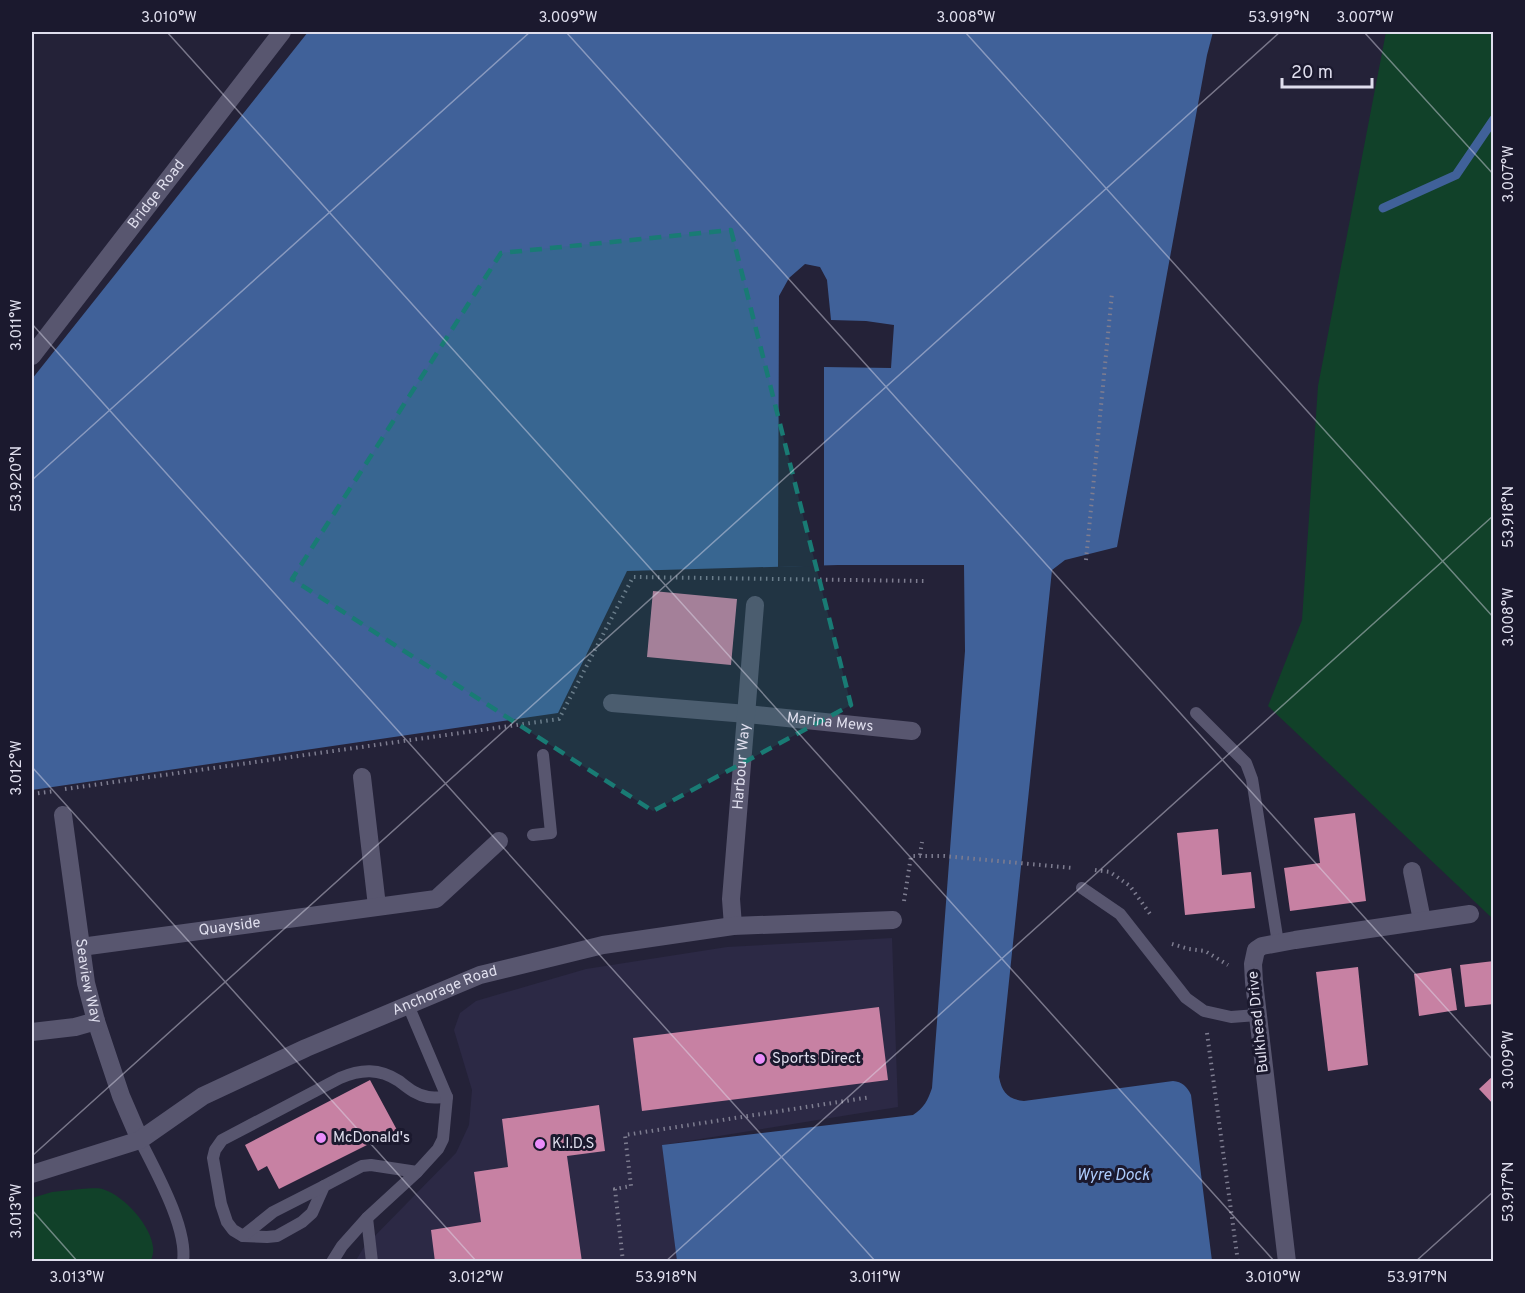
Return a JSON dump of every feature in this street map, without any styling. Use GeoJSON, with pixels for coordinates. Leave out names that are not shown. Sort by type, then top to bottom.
{"type":"FeatureCollection","features":[{"type":"Feature","properties":{"kind":"street","name":"Bridge Road"},"geometry":{"type":"LineString","coordinates":[[32,356],[282,32]]}},
{"type":"Feature","properties":{"kind":"street","name":"Harbour Way"},"geometry":{"type":"LineString","coordinates":[[733,926],[731,899],[755,605]]}},
{"type":"Feature","properties":{"kind":"street","name":"Marina Mews"},"geometry":{"type":"LineString","coordinates":[[612,703],[912,731]]}},
{"type":"Feature","properties":{"kind":"street"},"geometry":{"type":"LineString","coordinates":[[362,777],[377,906]]}},
{"type":"Feature","properties":{"kind":"street","name":"Seaview Way"},"geometry":{"type":"LineString","coordinates":[[63,815],[86,983],[121,1096],[140,1140]]}},
{"type":"Feature","properties":{"kind":"street","name":"Quayside"},"geometry":{"type":"LineString","coordinates":[[81,947],[436,899],[499,842]]}},
{"type":"Feature","properties":{"kind":"street"},"geometry":{"type":"LineString","coordinates":[[1413,871],[1422,920]]}},
{"type":"Feature","properties":{"kind":"street","name":"Bulkhead Drive"},"geometry":{"type":"LineString","coordinates":[[1287,1262],[1257,1015],[1253,964],[1256,950],[1262,946],[1278,943],[1470,914]]}},
{"type":"Feature","properties":{"kind":"street","name":"Anchorage Road"},"geometry":{"type":"LineString","coordinates":[[32,1174],[140,1140],[203,1096],[306,1048],[480,975],[603,945],[733,926],[893,920]]}},
{"type":"Feature","properties":{"kind":"street"},"geometry":{"type":"LineString","coordinates":[[32,1032],[75,1027],[96,1021]]}},
{"type":"Feature","properties":{"kind":"lane"},"geometry":{"type":"LineString","coordinates":[[1196,713],[1246,763],[1252,778],[1278,943]]}},
{"type":"Feature","properties":{"kind":"lane"},"geometry":{"type":"LineString","coordinates":[[533,835],[551,832],[543,755]]}},
{"type":"Feature","properties":{"kind":"lane"},"geometry":{"type":"LineString","coordinates":[[1082,888],[1120,914],[1186,999],[1204,1011],[1231,1017],[1257,1015]]}},
{"type":"Feature","properties":{"kind":"lane"},"geometry":{"type":"LineString","coordinates":[[332,1262],[342,1246],[367,1218],[417,1172],[438,1149],[443,1139],[447,1097],[408,1005]]}},
{"type":"Feature","properties":{"kind":"lane"},"geometry":{"type":"LineString","coordinates":[[324,1186],[312,1213],[302,1222],[277,1236],[243,1236],[233,1230],[227,1222],[221,1204],[213,1158],[215,1150],[222,1140],[354,1072],[368,1071],[385,1074],[398,1080],[411,1091],[427,1097],[447,1097]]}},
{"type":"Feature","properties":{"kind":"lane"},"geometry":{"type":"LineString","coordinates":[[140,1140],[178,1222],[183,1262]]}},
{"type":"Feature","properties":{"kind":"lane"},"geometry":{"type":"LineString","coordinates":[[243,1236],[273,1212],[362,1166],[371,1165],[417,1172]]}},
{"type":"Feature","properties":{"kind":"lane"},"geometry":{"type":"LineString","coordinates":[[367,1218],[372,1262]]}},
{"type":"Feature","properties":{"kind":"path"},"geometry":{"type":"LineString","coordinates":[[1086,560],[1112,293]]}},
{"type":"Feature","properties":{"kind":"path"},"geometry":{"type":"LineString","coordinates":[[32,794],[559,719],[633,578],[924,581]]}},
{"type":"Feature","properties":{"kind":"path"},"geometry":{"type":"LineString","coordinates":[[920,855],[922,842]]}},
{"type":"Feature","properties":{"kind":"path"},"geometry":{"type":"LineString","coordinates":[[893,920],[906,899],[911,856],[944,856],[1081,868]]}},
{"type":"Feature","properties":{"kind":"path"},"geometry":{"type":"LineString","coordinates":[[1090,870],[1110,872],[1130,886],[1154,920]]}},
{"type":"Feature","properties":{"kind":"path"},"geometry":{"type":"LineString","coordinates":[[1170,944],[1205,951],[1254,982]]}},
{"type":"Feature","properties":{"kind":"path"},"geometry":{"type":"LineString","coordinates":[[1204,1011],[1238,1262]]}},
{"type":"Feature","properties":{"kind":"path"},"geometry":{"type":"LineString","coordinates":[[623,1262],[615,1189],[631,1186],[625,1135],[871,1097]]}},
{"type":"Feature","properties":{"kind":"highlighted area"},"geometry":{"type":"Polygon","coordinates":[[[731,230],[851,705],[653,811],[292,579],[501,253],[731,230]]]}},
{"type":"Feature","properties":{"kind":"shaded area"},"geometry":{"type":"Polygon","coordinates":[[[892,938],[898,1107],[663,1145],[677,1261],[355,1262],[364,1247],[456,1153],[469,1125],[472,1090],[454,1030],[460,1013],[476,1001],[586,969],[727,947],[892,938]]]}},
{"type":"Feature","properties":{"kind":"green space"},"geometry":{"type":"Polygon","coordinates":[[[1386,32],[1493,32],[1493,919],[1268,706],[1302,620],[1318,386],[1386,32]]]}},
{"type":"Feature","properties":{"kind":"green space"},"geometry":{"type":"Polygon","coordinates":[[[81,1189],[105,1190],[121,1199],[136,1213],[151,1239],[153,1251],[151,1261],[32,1261],[32,1198],[52,1192],[81,1189]]]}},
{"type":"Feature","properties":{"kind":"water","name":"Wyre Dock"},"geometry":{"type":"Polygon","coordinates":[[[308,32],[1213,32],[1117,547],[1065,560],[1052,570],[999,1077],[1007,1094],[1014,1099],[1024,1101],[1173,1081],[1184,1085],[1191,1095],[1212,1261],[677,1261],[662,1145],[913,1115],[923,1107],[929,1096],[932,1088],[965,651],[964,565],[838,565],[627,571],[558,713],[32,790],[32,379],[308,32]]]}},
{"type":"Feature","properties":{"kind":"pier"},"geometry":{"type":"Polygon","coordinates":[[[805,264],[820,267],[827,280],[831,320],[894,325],[891,368],[824,367],[824,566],[778,567],[779,296],[789,278],[805,264]]]}},
{"type":"Feature","properties":{"kind":"building"},"geometry":{"type":"Polygon","coordinates":[[[653,591],[737,599],[731,665],[647,657],[653,591]]]}},
{"type":"Feature","properties":{"kind":"building"},"geometry":{"type":"Polygon","coordinates":[[[1355,813],[1366,901],[1290,911],[1284,868],[1320,863],[1314,818],[1355,813]]]}},
{"type":"Feature","properties":{"kind":"building"},"geometry":{"type":"Polygon","coordinates":[[[1218,829],[1222,875],[1251,872],[1255,908],[1185,915],[1177,833],[1218,829]]]}},
{"type":"Feature","properties":{"kind":"building"},"geometry":{"type":"Polygon","coordinates":[[[1494,961],[1494,1004],[1465,1007],[1460,965],[1494,961]]]}},
{"type":"Feature","properties":{"kind":"building"},"geometry":{"type":"Polygon","coordinates":[[[1358,967],[1368,1065],[1328,1071],[1316,972],[1358,967]]]}},
{"type":"Feature","properties":{"kind":"building"},"geometry":{"type":"Polygon","coordinates":[[[1451,968],[1457,1010],[1419,1016],[1414,974],[1451,968]]]}},
{"type":"Feature","properties":{"kind":"building","name":"Sports Direct"},"geometry":{"type":"Polygon","coordinates":[[[879,1007],[888,1080],[642,1111],[633,1038],[879,1007]]]}},
{"type":"Feature","properties":{"kind":"building"},"geometry":{"type":"Polygon","coordinates":[[[1494,1075],[1494,1105],[1479,1089],[1494,1075]]]}},
{"type":"Feature","properties":{"kind":"building","name":"McDonald's"},"geometry":{"type":"Polygon","coordinates":[[[370,1080],[397,1130],[279,1189],[267,1166],[258,1171],[245,1145],[370,1080]]]}},
{"type":"Feature","properties":{"kind":"building"},"geometry":{"type":"Polygon","coordinates":[[[599,1105],[605,1151],[567,1156],[582,1262],[435,1262],[431,1230],[481,1222],[474,1172],[508,1167],[502,1119],[599,1105]]]}},
{"type":"Feature","properties":{"kind":"waterway"},"geometry":{"type":"LineString","coordinates":[[1383,208],[1456,175],[1494,119]]}},
{"type":"Feature","properties":{"kind":"place","name":"Sports Direct"},"geometry":{"type":"Point","coordinates":[760,1059]}},
{"type":"Feature","properties":{"kind":"place","name":"McDonald's"},"geometry":{"type":"Point","coordinates":[321,1138]}},
{"type":"Feature","properties":{"kind":"place","name":"K.I.D.S"},"geometry":{"type":"Point","coordinates":[540,1144]}}]}
